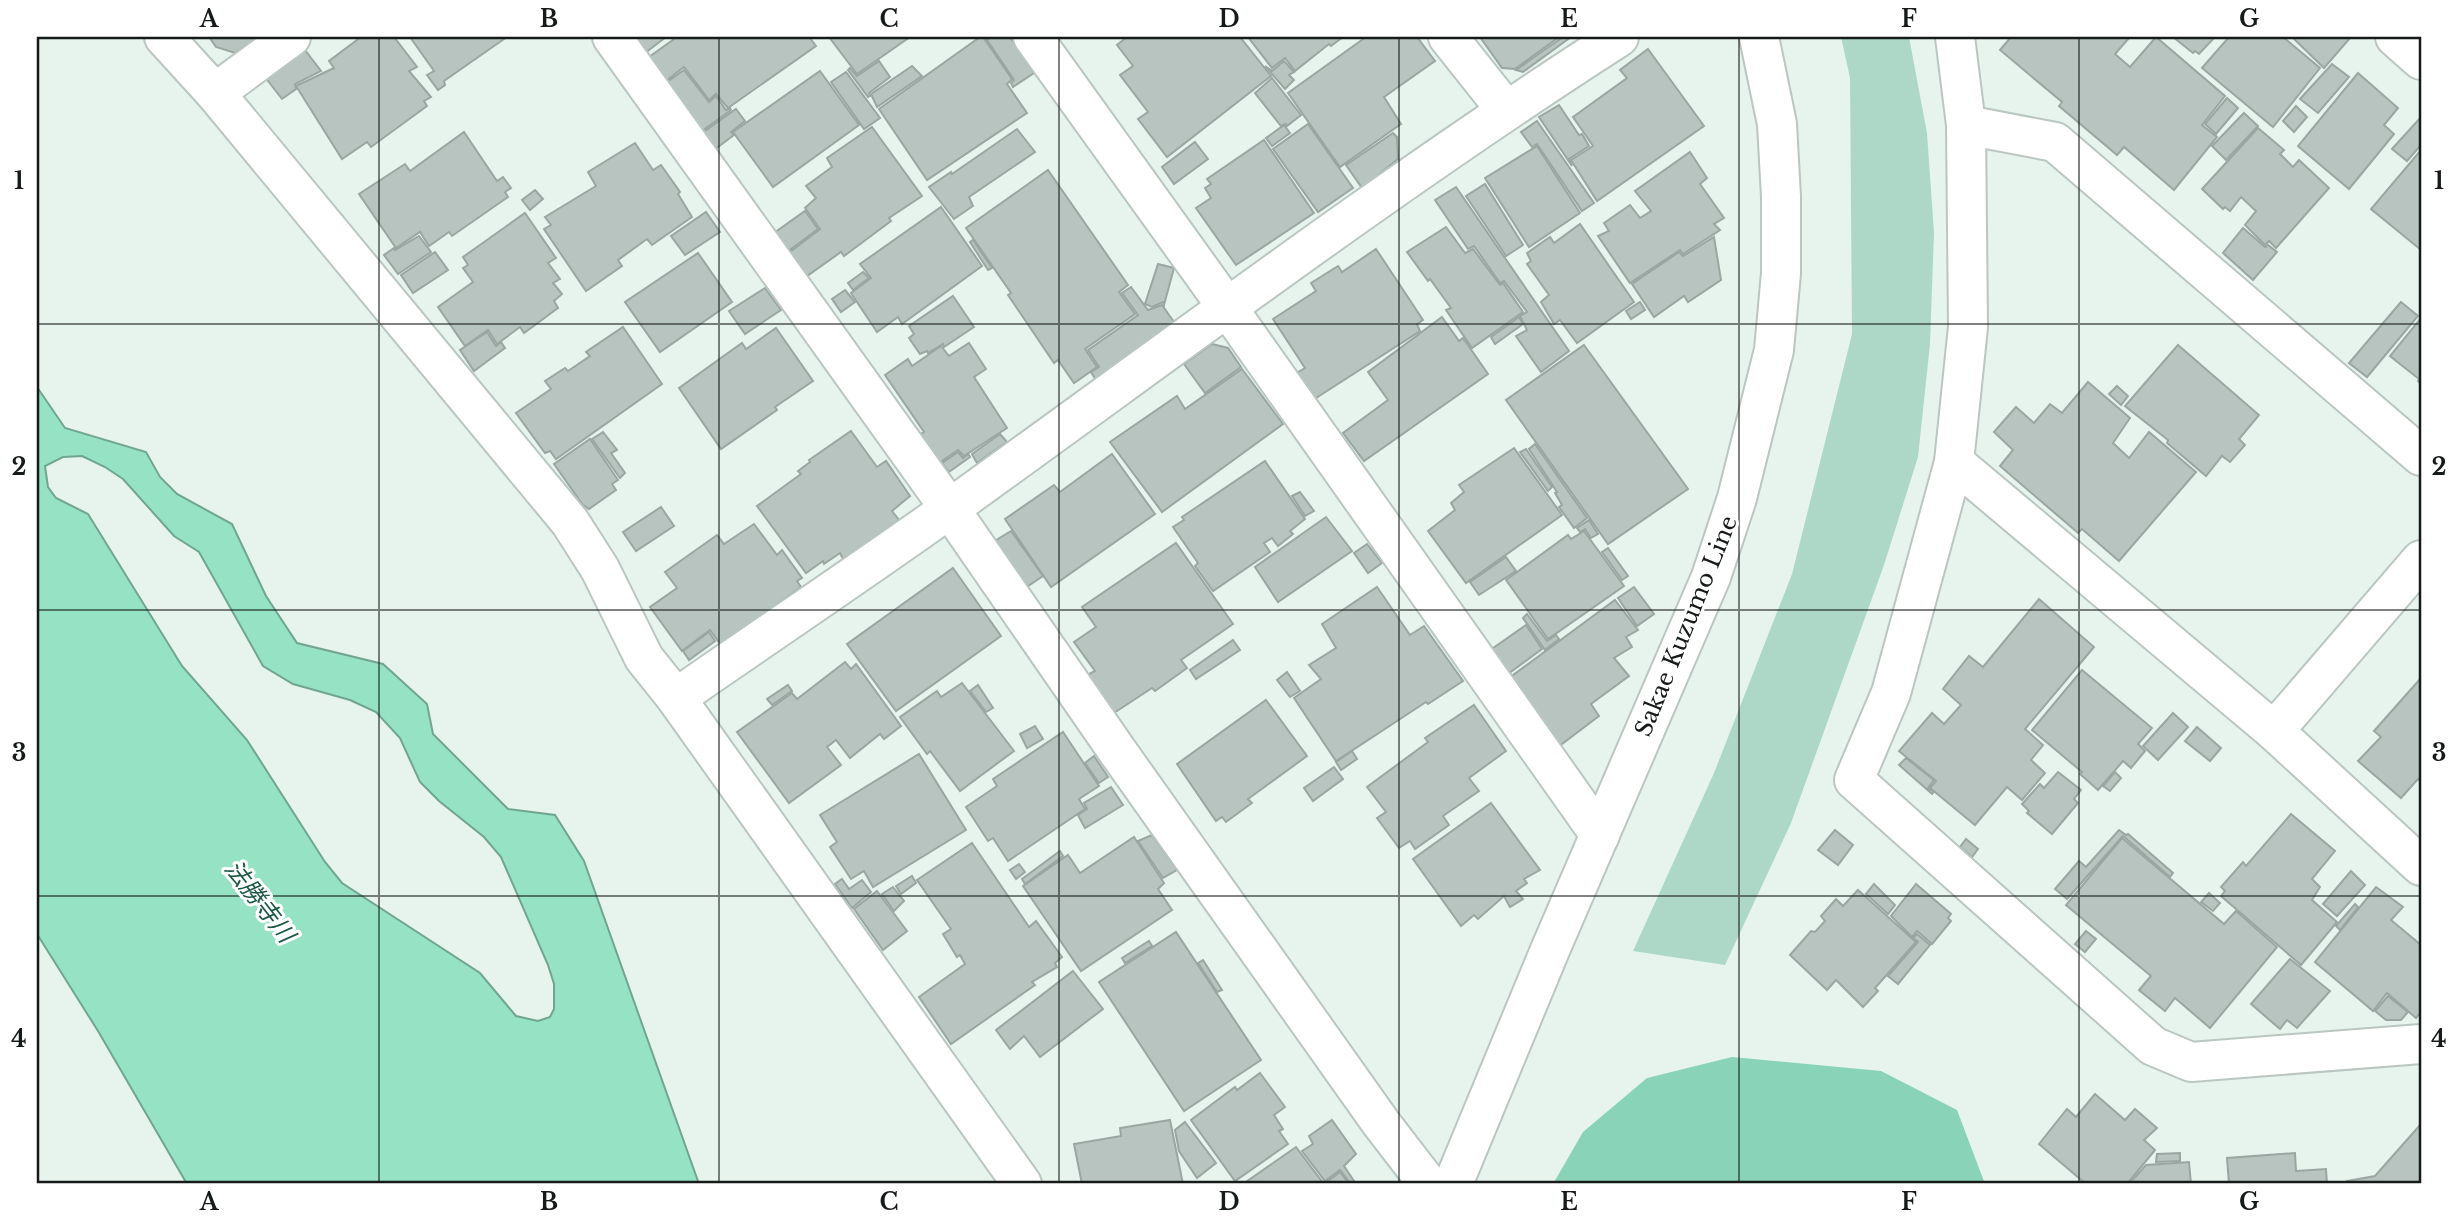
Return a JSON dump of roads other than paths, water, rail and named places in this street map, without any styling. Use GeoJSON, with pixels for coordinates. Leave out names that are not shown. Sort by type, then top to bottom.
{"type":"FeatureCollection","features":[{"type":"Feature","properties":{"kind":"street"},"geometry":{"type":"LineString","coordinates":[[164,37],[215,93],[570,522],[600,569],[644,658],[676,698],[1022,1184]]}},
{"type":"Feature","properties":{"kind":"street"},"geometry":{"type":"LineString","coordinates":[[215,93],[291,37]]}},
{"type":"Feature","properties":{"kind":"street"},"geometry":{"type":"LineString","coordinates":[[612,37],[950,509],[1118,752],[1381,1123],[1428,1184]]}},
{"type":"Feature","properties":{"kind":"street"},"geometry":{"type":"LineString","coordinates":[[1033,37],[1600,835]]}},
{"type":"Feature","properties":{"kind":"street"},"geometry":{"type":"LineString","coordinates":[[1448,37],[1506,110]]}},
{"type":"Feature","properties":{"kind":"street"},"geometry":{"type":"LineString","coordinates":[[676,698],[950,509],[1227,307],[1506,110],[1619,37]]}},
{"type":"Feature","properties":{"kind":"street","name":"Sakae Kuzumo Line"},"geometry":{"type":"LineString","coordinates":[[1452,1184],[1711,577],[1737,498],[1774,350],[1781,273],[1777,124],[1759,37]]}},
{"type":"Feature","properties":{"kind":"street"},"geometry":{"type":"LineString","coordinates":[[1955,37],[1965,125],[1968,327],[1954,462],[1891,693],[1854,780],[2153,1046],[2191,1062],[2421,1044]]}},
{"type":"Feature","properties":{"kind":"street"},"geometry":{"type":"LineString","coordinates":[[2395,37],[2421,60]]}},
{"type":"Feature","properties":{"kind":"street"},"geometry":{"type":"LineString","coordinates":[[1965,125],[2055,142],[2421,456]]}},
{"type":"Feature","properties":{"kind":"street"},"geometry":{"type":"LineString","coordinates":[[1954,462],[2274,732],[2421,866]]}},
{"type":"Feature","properties":{"kind":"street"},"geometry":{"type":"LineString","coordinates":[[2274,732],[2421,560]]}},
{"type":"Feature","properties":{"kind":"water","name":"法勝寺川"},"geometry":{"type":"Polygon","coordinates":[[[37,387],[65,428],[146,452],[160,477],[177,494],[232,524],[266,596],[297,643],[383,664],[427,704],[433,734],[508,809],[555,815],[584,861],[699,1184],[187,1184],[98,1031],[37,934],[37,387]],[[82,456],[63,457],[45,466],[48,487],[56,498],[88,514],[182,666],[247,740],[325,862],[342,883],[480,973],[516,1016],[538,1021],[550,1017],[554,1009],[554,984],[501,857],[484,837],[420,782],[400,738],[376,712],[350,700],[293,684],[263,666],[199,552],[174,536],[123,479],[82,456]]]}}]}
